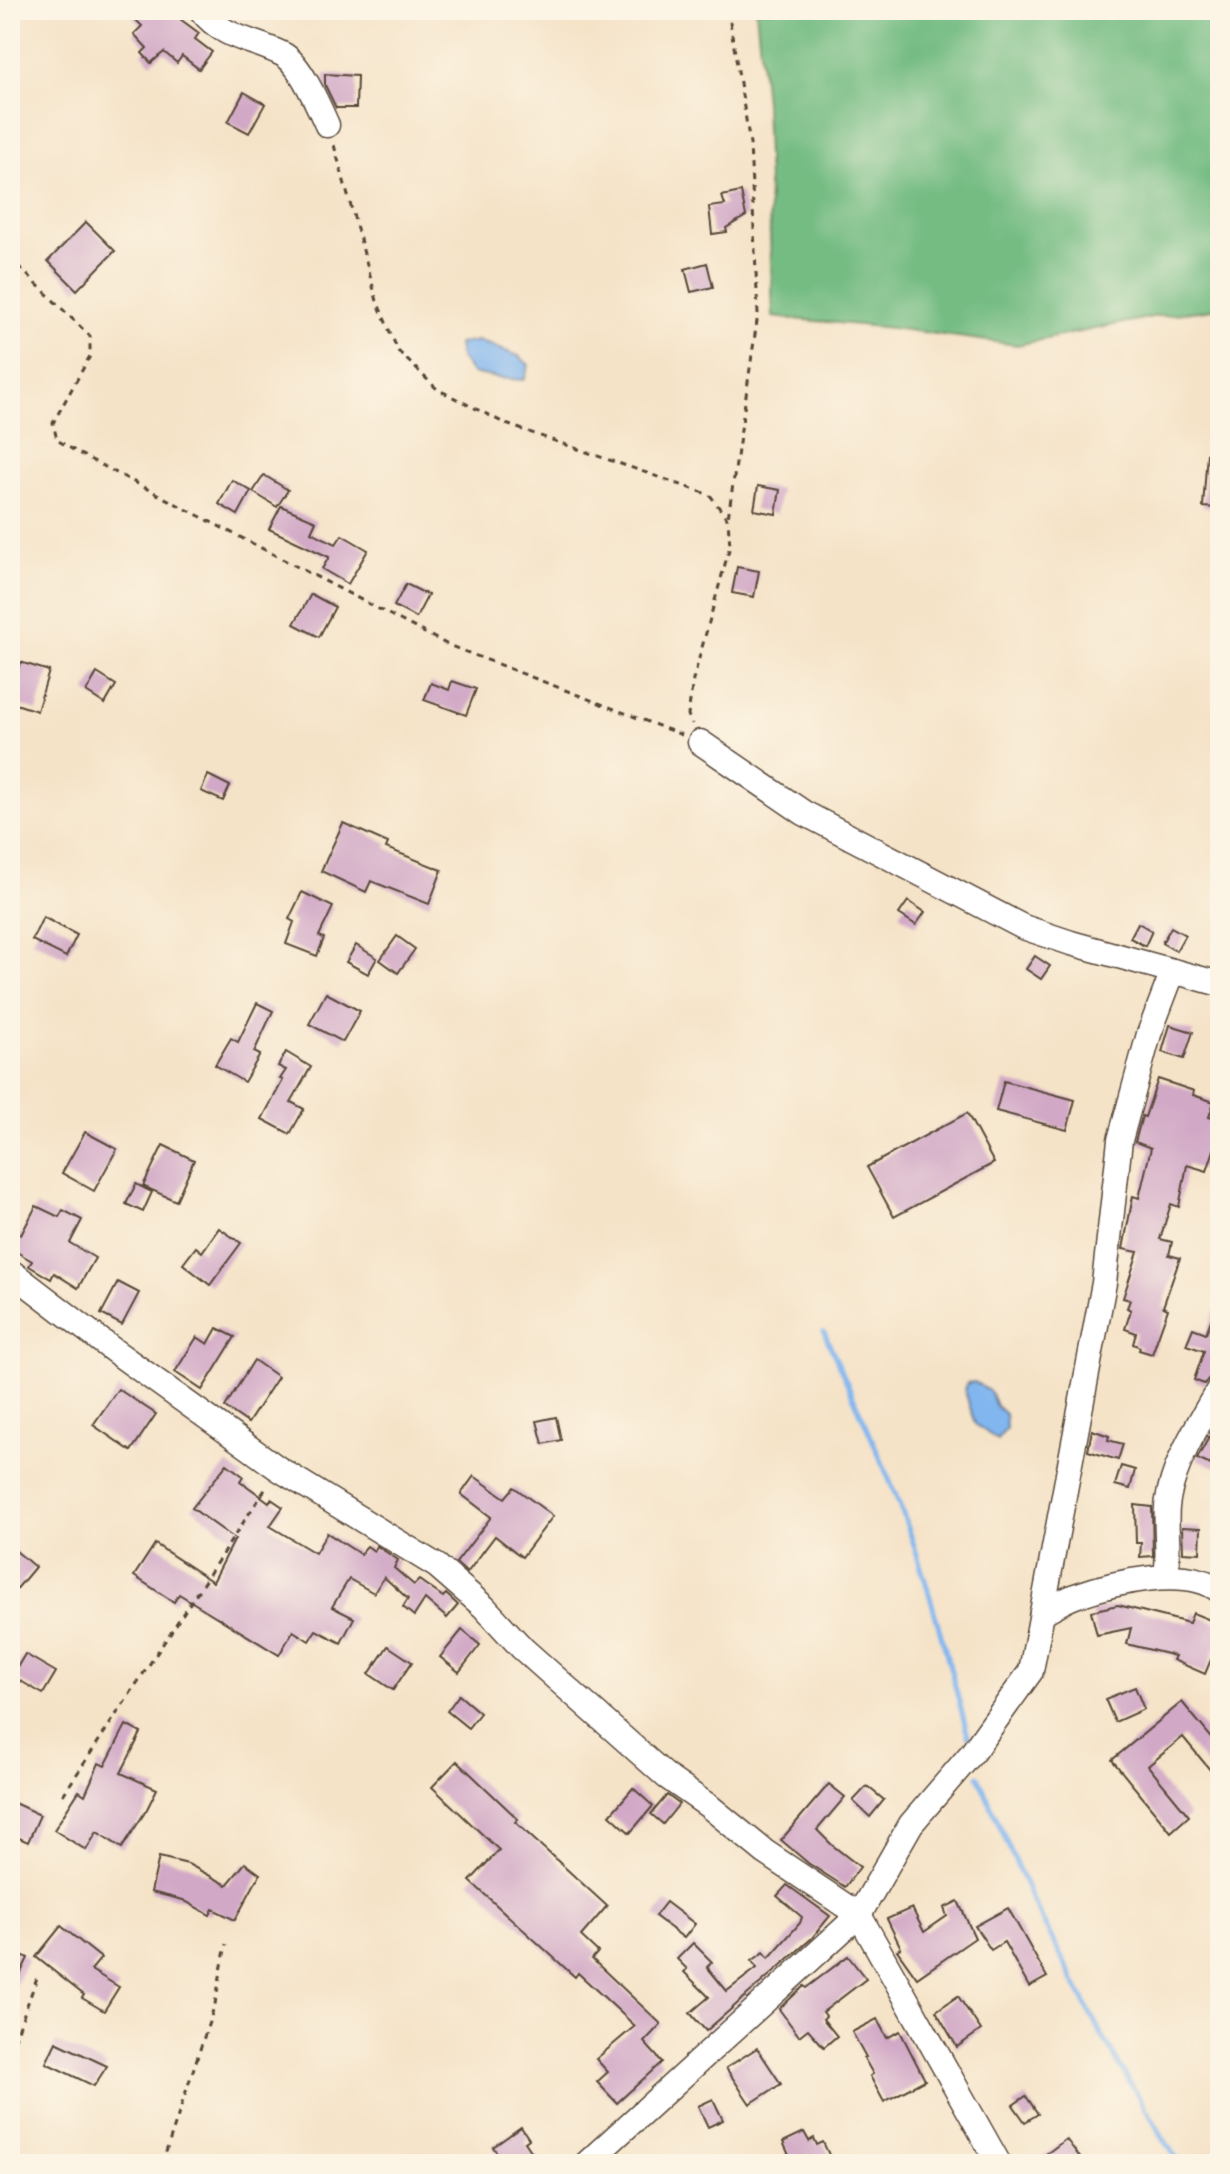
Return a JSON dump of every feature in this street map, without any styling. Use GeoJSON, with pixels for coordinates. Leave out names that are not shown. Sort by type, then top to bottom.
{"type":"FeatureCollection","features":[{"type":"Feature","properties":{"kind":"street"},"geometry":{"type":"LineString","coordinates":[[201,10],[228,34],[287,56],[313,93],[327,125]]}},
{"type":"Feature","properties":{"kind":"street"},"geometry":{"type":"LineString","coordinates":[[700,742],[804,813],[1023,927],[1220,984]]}},
{"type":"Feature","properties":{"kind":"street"},"geometry":{"type":"LineString","coordinates":[[586,2164],[859,1915],[911,1824],[972,1753],[1031,1671],[1104,1283],[1120,1140],[1149,1034],[1173,971]]}},
{"type":"Feature","properties":{"kind":"street"},"geometry":{"type":"LineString","coordinates":[[10,1271],[113,1350],[279,1469],[437,1566],[484,1607],[522,1648],[667,1777],[765,1852],[859,1915],[999,2164]]}},
{"type":"Feature","properties":{"kind":"street"},"geometry":{"type":"LineString","coordinates":[[1166,1576],[1169,1558],[1167,1508],[1174,1476],[1180,1457],[1220,1387]]}},
{"type":"Feature","properties":{"kind":"street"},"geometry":{"type":"LineString","coordinates":[[1042,1613],[1075,1596],[1166,1576],[1217,1579]]}},
{"type":"Feature","properties":{"kind":"path"},"geometry":{"type":"LineString","coordinates":[[700,742],[688,715],[693,680],[730,546],[728,520],[758,314],[750,144],[728,10]]}},
{"type":"Feature","properties":{"kind":"path"},"geometry":{"type":"LineString","coordinates":[[327,125],[377,301],[398,351],[437,389],[506,424],[710,495],[728,520]]}},
{"type":"Feature","properties":{"kind":"path"},"geometry":{"type":"LineString","coordinates":[[10,258],[90,336],[90,356],[53,423],[57,440],[448,645],[700,742]]}},
{"type":"Feature","properties":{"kind":"path"},"geometry":{"type":"LineString","coordinates":[[63,1795],[279,1469]]}},
{"type":"Feature","properties":{"kind":"path"},"geometry":{"type":"LineString","coordinates":[[162,2164],[215,2004],[226,1944]]}},
{"type":"Feature","properties":{"kind":"path"},"geometry":{"type":"LineString","coordinates":[[10,2052],[38,1975]]}},
{"type":"Feature","properties":{"kind":"green space"},"geometry":{"type":"Polygon","coordinates":[[[756,10],[1220,10],[1220,308],[1152,317],[1017,345],[892,328],[773,317],[765,102],[756,10]]]}},
{"type":"Feature","properties":{"kind":"water"},"geometry":{"type":"Polygon","coordinates":[[[478,341],[519,356],[529,365],[524,380],[472,373],[460,357],[458,344],[478,341]]]}},
{"type":"Feature","properties":{"kind":"water"},"geometry":{"type":"Polygon","coordinates":[[[975,1382],[990,1392],[996,1406],[1005,1414],[1006,1429],[997,1440],[975,1424],[965,1391],[967,1383],[975,1382]]]}},
{"type":"Feature","properties":{"kind":"building"},"geometry":{"type":"Polygon","coordinates":[[[126,10],[186,10],[180,19],[199,33],[195,39],[212,52],[199,69],[182,56],[177,63],[164,52],[151,63],[142,53],[147,48],[134,34],[142,26],[126,10]]]}},
{"type":"Feature","properties":{"kind":"building"},"geometry":{"type":"Polygon","coordinates":[[[325,74],[357,76],[356,108],[336,108],[325,85],[325,74]]]}},
{"type":"Feature","properties":{"kind":"building"},"geometry":{"type":"Polygon","coordinates":[[[244,92],[265,104],[249,133],[228,122],[244,92]]]}},
{"type":"Feature","properties":{"kind":"building"},"geometry":{"type":"Polygon","coordinates":[[[741,192],[746,216],[726,228],[727,232],[712,234],[709,207],[725,205],[722,196],[741,192]]]}},
{"type":"Feature","properties":{"kind":"building"},"geometry":{"type":"Polygon","coordinates":[[[86,222],[115,251],[77,290],[48,261],[86,222]]]}},
{"type":"Feature","properties":{"kind":"building"},"geometry":{"type":"Polygon","coordinates":[[[707,263],[713,287],[691,292],[685,269],[707,263]]]}},
{"type":"Feature","properties":{"kind":"building"},"geometry":{"type":"Polygon","coordinates":[[[1207,453],[1220,454],[1217,508],[1203,507],[1207,453]]]}},
{"type":"Feature","properties":{"kind":"building"},"geometry":{"type":"Polygon","coordinates":[[[264,475],[288,490],[277,507],[253,492],[264,475]]]}},
{"type":"Feature","properties":{"kind":"building"},"geometry":{"type":"Polygon","coordinates":[[[232,480],[251,491],[238,515],[219,504],[232,480]]]}},
{"type":"Feature","properties":{"kind":"building"},"geometry":{"type":"Polygon","coordinates":[[[758,486],[780,490],[776,514],[754,510],[758,486]]]}},
{"type":"Feature","properties":{"kind":"building"},"geometry":{"type":"Polygon","coordinates":[[[281,506],[316,521],[311,532],[336,544],[342,535],[368,550],[348,584],[322,569],[329,557],[269,529],[281,506]]]}},
{"type":"Feature","properties":{"kind":"building"},"geometry":{"type":"Polygon","coordinates":[[[737,567],[759,571],[754,597],[732,593],[737,567]]]}},
{"type":"Feature","properties":{"kind":"building"},"geometry":{"type":"Polygon","coordinates":[[[406,584],[428,595],[416,618],[394,606],[406,584]]]}},
{"type":"Feature","properties":{"kind":"building"},"geometry":{"type":"Polygon","coordinates":[[[311,594],[335,607],[319,637],[294,624],[311,594]]]}},
{"type":"Feature","properties":{"kind":"building"},"geometry":{"type":"Polygon","coordinates":[[[20,662],[49,671],[37,711],[10,702],[20,662]]]}},
{"type":"Feature","properties":{"kind":"building"},"geometry":{"type":"Polygon","coordinates":[[[97,673],[116,685],[105,704],[86,692],[97,673]]]}},
{"type":"Feature","properties":{"kind":"building"},"geometry":{"type":"Polygon","coordinates":[[[452,681],[476,689],[466,715],[424,700],[431,683],[449,690],[452,681]]]}},
{"type":"Feature","properties":{"kind":"building"},"geometry":{"type":"Polygon","coordinates":[[[208,775],[230,786],[223,801],[201,791],[208,775]]]}},
{"type":"Feature","properties":{"kind":"building"},"geometry":{"type":"Polygon","coordinates":[[[343,823],[388,843],[386,848],[442,870],[429,904],[371,881],[366,892],[321,871],[343,823]]]}},
{"type":"Feature","properties":{"kind":"building"},"geometry":{"type":"Polygon","coordinates":[[[302,892],[333,907],[319,936],[324,938],[317,956],[286,944],[294,922],[289,919],[302,892]]]}},
{"type":"Feature","properties":{"kind":"building"},"geometry":{"type":"Polygon","coordinates":[[[908,901],[925,912],[916,925],[899,914],[908,901]]]}},
{"type":"Feature","properties":{"kind":"building"},"geometry":{"type":"Polygon","coordinates":[[[43,917],[77,935],[66,957],[32,940],[43,917]]]}},
{"type":"Feature","properties":{"kind":"building"},"geometry":{"type":"Polygon","coordinates":[[[1138,923],[1152,931],[1145,946],[1130,938],[1138,923]]]}},
{"type":"Feature","properties":{"kind":"building"},"geometry":{"type":"Polygon","coordinates":[[[1171,927],[1185,935],[1176,951],[1162,943],[1171,927]]]}},
{"type":"Feature","properties":{"kind":"building"},"geometry":{"type":"Polygon","coordinates":[[[397,936],[415,949],[398,973],[380,960],[397,936]]]}},
{"type":"Feature","properties":{"kind":"building"},"geometry":{"type":"Polygon","coordinates":[[[356,945],[377,958],[368,974],[346,962],[356,945]]]}},
{"type":"Feature","properties":{"kind":"building"},"geometry":{"type":"Polygon","coordinates":[[[1035,956],[1050,966],[1041,979],[1026,969],[1035,956]]]}},
{"type":"Feature","properties":{"kind":"building"},"geometry":{"type":"Polygon","coordinates":[[[326,993],[360,1011],[343,1042],[309,1024],[326,993]]]}},
{"type":"Feature","properties":{"kind":"building"},"geometry":{"type":"Polygon","coordinates":[[[257,1003],[273,1011],[254,1052],[260,1055],[244,1082],[215,1065],[231,1038],[238,1042],[257,1003]]]}},
{"type":"Feature","properties":{"kind":"building"},"geometry":{"type":"Polygon","coordinates":[[[1170,1025],[1193,1032],[1184,1059],[1162,1052],[1170,1025]]]}},
{"type":"Feature","properties":{"kind":"building"},"geometry":{"type":"Polygon","coordinates":[[[286,1052],[311,1067],[291,1102],[304,1109],[290,1134],[262,1119],[283,1080],[280,1079],[286,1070],[278,1066],[286,1052]]]}},
{"type":"Feature","properties":{"kind":"building"},"geometry":{"type":"Polygon","coordinates":[[[1158,1079],[1194,1091],[1193,1095],[1214,1102],[1209,1117],[1220,1120],[1220,1132],[1207,1171],[1187,1165],[1179,1207],[1171,1204],[1160,1239],[1172,1242],[1169,1255],[1180,1258],[1163,1307],[1168,1309],[1152,1354],[1139,1350],[1140,1347],[1133,1344],[1136,1333],[1125,1329],[1131,1310],[1127,1308],[1130,1300],[1123,1298],[1138,1252],[1123,1249],[1133,1196],[1139,1198],[1151,1148],[1135,1142],[1158,1079]]]}},
{"type":"Feature","properties":{"kind":"building"},"geometry":{"type":"Polygon","coordinates":[[[1004,1081],[1075,1100],[1067,1130],[996,1111],[1004,1081]]]}},
{"type":"Feature","properties":{"kind":"building"},"geometry":{"type":"Polygon","coordinates":[[[967,1113],[994,1163],[894,1217],[867,1167],[967,1113]]]}},
{"type":"Feature","properties":{"kind":"building"},"geometry":{"type":"Polygon","coordinates":[[[85,1132],[117,1149],[94,1191],[62,1173],[85,1132]]]}},
{"type":"Feature","properties":{"kind":"building"},"geometry":{"type":"Polygon","coordinates":[[[163,1145],[194,1160],[176,1201],[143,1186],[163,1145]]]}},
{"type":"Feature","properties":{"kind":"building"},"geometry":{"type":"Polygon","coordinates":[[[136,1184],[152,1192],[143,1212],[126,1204],[136,1184]]]}},
{"type":"Feature","properties":{"kind":"building"},"geometry":{"type":"Polygon","coordinates":[[[36,1206],[59,1217],[63,1210],[82,1220],[70,1243],[95,1258],[78,1288],[54,1273],[51,1279],[29,1266],[32,1261],[10,1248],[10,1228],[21,1235],[36,1206]]]}},
{"type":"Feature","properties":{"kind":"building"},"geometry":{"type":"Polygon","coordinates":[[[219,1228],[241,1243],[210,1285],[183,1264],[196,1247],[202,1252],[219,1228]]]}},
{"type":"Feature","properties":{"kind":"building"},"geometry":{"type":"Polygon","coordinates":[[[118,1282],[139,1293],[122,1325],[101,1314],[118,1282]]]}},
{"type":"Feature","properties":{"kind":"building"},"geometry":{"type":"Polygon","coordinates":[[[1219,1299],[1220,1368],[1204,1384],[1194,1380],[1204,1351],[1186,1345],[1193,1328],[1206,1333],[1219,1299]]]}},
{"type":"Feature","properties":{"kind":"building"},"geometry":{"type":"Polygon","coordinates":[[[217,1328],[235,1337],[202,1390],[175,1372],[197,1337],[208,1344],[217,1328]]]}},
{"type":"Feature","properties":{"kind":"building"},"geometry":{"type":"Polygon","coordinates":[[[254,1360],[278,1377],[248,1423],[225,1407],[254,1360]]]}},
{"type":"Feature","properties":{"kind":"building"},"geometry":{"type":"Polygon","coordinates":[[[118,1389],[156,1414],[131,1451],[93,1425],[118,1389]]]}},
{"type":"Feature","properties":{"kind":"building"},"geometry":{"type":"Polygon","coordinates":[[[556,1417],[561,1440],[543,1444],[537,1421],[556,1417]]]}},
{"type":"Feature","properties":{"kind":"building"},"geometry":{"type":"Polygon","coordinates":[[[1220,1417],[1220,1469],[1197,1459],[1220,1417]]]}},
{"type":"Feature","properties":{"kind":"building"},"geometry":{"type":"Polygon","coordinates":[[[1092,1430],[1109,1436],[1108,1440],[1123,1444],[1118,1460],[1088,1451],[1092,1430]]]}},
{"type":"Feature","properties":{"kind":"building"},"geometry":{"type":"Polygon","coordinates":[[[227,1464],[243,1476],[240,1481],[269,1502],[271,1499],[283,1507],[270,1526],[315,1553],[327,1533],[360,1554],[367,1546],[374,1551],[377,1546],[398,1560],[394,1568],[414,1585],[419,1580],[443,1597],[446,1594],[458,1605],[447,1618],[425,1599],[414,1616],[403,1607],[408,1599],[384,1577],[374,1593],[349,1579],[332,1607],[354,1618],[341,1643],[316,1630],[309,1641],[293,1631],[279,1655],[179,1594],[174,1602],[134,1576],[155,1544],[213,1582],[235,1539],[192,1508],[227,1464]]]}},
{"type":"Feature","properties":{"kind":"building"},"geometry":{"type":"Polygon","coordinates":[[[1121,1466],[1135,1470],[1130,1489],[1115,1485],[1121,1466]]]}},
{"type":"Feature","properties":{"kind":"building"},"geometry":{"type":"Polygon","coordinates":[[[474,1476],[505,1498],[514,1487],[553,1516],[522,1557],[495,1536],[467,1573],[456,1563],[491,1517],[461,1494],[474,1476]]]}},
{"type":"Feature","properties":{"kind":"building"},"geometry":{"type":"Polygon","coordinates":[[[1135,1505],[1152,1507],[1153,1556],[1140,1557],[1141,1543],[1136,1543],[1135,1505]]]}},
{"type":"Feature","properties":{"kind":"building"},"geometry":{"type":"Polygon","coordinates":[[[1182,1527],[1201,1528],[1200,1553],[1183,1552],[1182,1527]]]}},
{"type":"Feature","properties":{"kind":"building"},"geometry":{"type":"Polygon","coordinates":[[[10,1546],[35,1567],[10,1597],[10,1546]]]}},
{"type":"Feature","properties":{"kind":"building"},"geometry":{"type":"Polygon","coordinates":[[[1118,1605],[1189,1623],[1193,1613],[1220,1624],[1220,1638],[1205,1674],[1173,1660],[1175,1656],[1127,1644],[1131,1628],[1097,1635],[1091,1611],[1118,1605]]]}},
{"type":"Feature","properties":{"kind":"building"},"geometry":{"type":"Polygon","coordinates":[[[462,1630],[480,1645],[459,1672],[440,1657],[462,1630]]]}},
{"type":"Feature","properties":{"kind":"building"},"geometry":{"type":"Polygon","coordinates":[[[388,1646],[412,1662],[393,1690],[369,1674],[388,1646]]]}},
{"type":"Feature","properties":{"kind":"building"},"geometry":{"type":"Polygon","coordinates":[[[25,1654],[56,1672],[43,1694],[12,1676],[25,1654]]]}},
{"type":"Feature","properties":{"kind":"building"},"geometry":{"type":"Polygon","coordinates":[[[1135,1687],[1144,1709],[1115,1722],[1105,1699],[1135,1687]]]}},
{"type":"Feature","properties":{"kind":"building"},"geometry":{"type":"Polygon","coordinates":[[[459,1695],[480,1713],[468,1728],[447,1711],[459,1695]]]}},
{"type":"Feature","properties":{"kind":"building"},"geometry":{"type":"Polygon","coordinates":[[[1182,1702],[1220,1748],[1220,1782],[1183,1737],[1148,1766],[1189,1816],[1171,1832],[1112,1760],[1182,1702]]]}},
{"type":"Feature","properties":{"kind":"building"},"geometry":{"type":"Polygon","coordinates":[[[126,1725],[141,1733],[121,1773],[157,1789],[122,1848],[97,1832],[86,1850],[54,1830],[79,1791],[85,1795],[99,1763],[105,1766],[126,1725]]]}},
{"type":"Feature","properties":{"kind":"building"},"geometry":{"type":"Polygon","coordinates":[[[457,1761],[518,1819],[515,1822],[607,1906],[581,1936],[598,1952],[592,1959],[661,2024],[644,2042],[662,2062],[617,2103],[597,2082],[608,2072],[596,2059],[635,2026],[578,1973],[575,1977],[470,1881],[499,1850],[432,1787],[457,1761]]]}},
{"type":"Feature","properties":{"kind":"building"},"geometry":{"type":"Polygon","coordinates":[[[829,1784],[845,1797],[817,1830],[860,1867],[845,1887],[808,1863],[781,1840],[829,1784]]]}},
{"type":"Feature","properties":{"kind":"building"},"geometry":{"type":"Polygon","coordinates":[[[867,1786],[884,1800],[870,1817],[853,1801],[867,1786]]]}},
{"type":"Feature","properties":{"kind":"building"},"geometry":{"type":"Polygon","coordinates":[[[633,1788],[653,1806],[630,1833],[610,1815],[633,1788]]]}},
{"type":"Feature","properties":{"kind":"building"},"geometry":{"type":"Polygon","coordinates":[[[667,1795],[679,1804],[663,1824],[651,1814],[667,1795]]]}},
{"type":"Feature","properties":{"kind":"building"},"geometry":{"type":"Polygon","coordinates":[[[10,1801],[40,1815],[28,1842],[10,1834],[10,1801]]]}},
{"type":"Feature","properties":{"kind":"building"},"geometry":{"type":"Polygon","coordinates":[[[159,1857],[188,1864],[227,1885],[245,1863],[260,1874],[235,1920],[213,1909],[210,1915],[183,1900],[151,1892],[159,1857]]]}},
{"type":"Feature","properties":{"kind":"building"},"geometry":{"type":"Polygon","coordinates":[[[787,1885],[830,1916],[812,1938],[706,2031],[690,2013],[709,1997],[684,1972],[687,1969],[677,1959],[693,1943],[712,1962],[707,1967],[727,1991],[757,1968],[752,1961],[764,1952],[769,1958],[800,1923],[802,1917],[777,1896],[787,1885]]]}},
{"type":"Feature","properties":{"kind":"building"},"geometry":{"type":"Polygon","coordinates":[[[958,1901],[975,1938],[917,1978],[897,1950],[901,1948],[887,1919],[912,1908],[924,1932],[947,1916],[944,1908],[958,1901]]]}},
{"type":"Feature","properties":{"kind":"building"},"geometry":{"type":"Polygon","coordinates":[[[666,1902],[695,1924],[684,1938],[655,1916],[666,1902]]]}},
{"type":"Feature","properties":{"kind":"building"},"geometry":{"type":"Polygon","coordinates":[[[1008,1908],[1047,1977],[1029,1987],[1004,1942],[991,1950],[975,1926],[1008,1908]]]}},
{"type":"Feature","properties":{"kind":"building"},"geometry":{"type":"Polygon","coordinates":[[[61,1926],[101,1958],[91,1970],[119,1987],[104,2011],[82,1998],[84,1995],[36,1957],[61,1926]]]}},
{"type":"Feature","properties":{"kind":"building"},"geometry":{"type":"Polygon","coordinates":[[[10,1949],[28,1958],[10,1995],[10,1949]]]}},
{"type":"Feature","properties":{"kind":"building"},"geometry":{"type":"Polygon","coordinates":[[[848,1956],[866,1979],[823,2012],[826,2016],[823,2019],[837,2036],[824,2047],[808,2029],[799,2036],[779,2009],[804,1986],[806,1988],[848,1956]]]}},
{"type":"Feature","properties":{"kind":"building"},"geometry":{"type":"Polygon","coordinates":[[[958,1996],[981,2030],[957,2047],[936,2011],[958,1996]]]}},
{"type":"Feature","properties":{"kind":"building"},"geometry":{"type":"Polygon","coordinates":[[[877,2019],[887,2038],[900,2031],[925,2080],[884,2102],[852,2032],[877,2019]]]}},
{"type":"Feature","properties":{"kind":"building"},"geometry":{"type":"Polygon","coordinates":[[[56,2042],[107,2066],[94,2086],[46,2063],[56,2042]]]}},
{"type":"Feature","properties":{"kind":"building"},"geometry":{"type":"Polygon","coordinates":[[[757,2048],[781,2084],[750,2104],[726,2068],[757,2048]]]}},
{"type":"Feature","properties":{"kind":"building"},"geometry":{"type":"Polygon","coordinates":[[[1026,2096],[1038,2114],[1025,2122],[1013,2105],[1026,2096]]]}},
{"type":"Feature","properties":{"kind":"building"},"geometry":{"type":"Polygon","coordinates":[[[713,2099],[723,2120],[708,2127],[698,2106],[713,2099]]]}},
{"type":"Feature","properties":{"kind":"building"},"geometry":{"type":"Polygon","coordinates":[[[521,2127],[529,2139],[525,2142],[540,2164],[505,2164],[493,2147],[521,2127]]]}},
{"type":"Feature","properties":{"kind":"building"},"geometry":{"type":"Polygon","coordinates":[[[804,2132],[809,2141],[814,2138],[817,2145],[823,2142],[830,2157],[816,2164],[793,2164],[783,2142],[804,2132]]]}},
{"type":"Feature","properties":{"kind":"building"},"geometry":{"type":"Polygon","coordinates":[[[1066,2139],[1085,2164],[1032,2164],[1053,2149],[1066,2139]]]}},
{"type":"Feature","properties":{"kind":"waterway"},"geometry":{"type":"LineString","coordinates":[[824,1332],[911,1536],[968,1736]]}},
{"type":"Feature","properties":{"kind":"waterway"},"geometry":{"type":"LineString","coordinates":[[978,1776],[1031,1898],[1101,2034],[1182,2164]]}}]}
